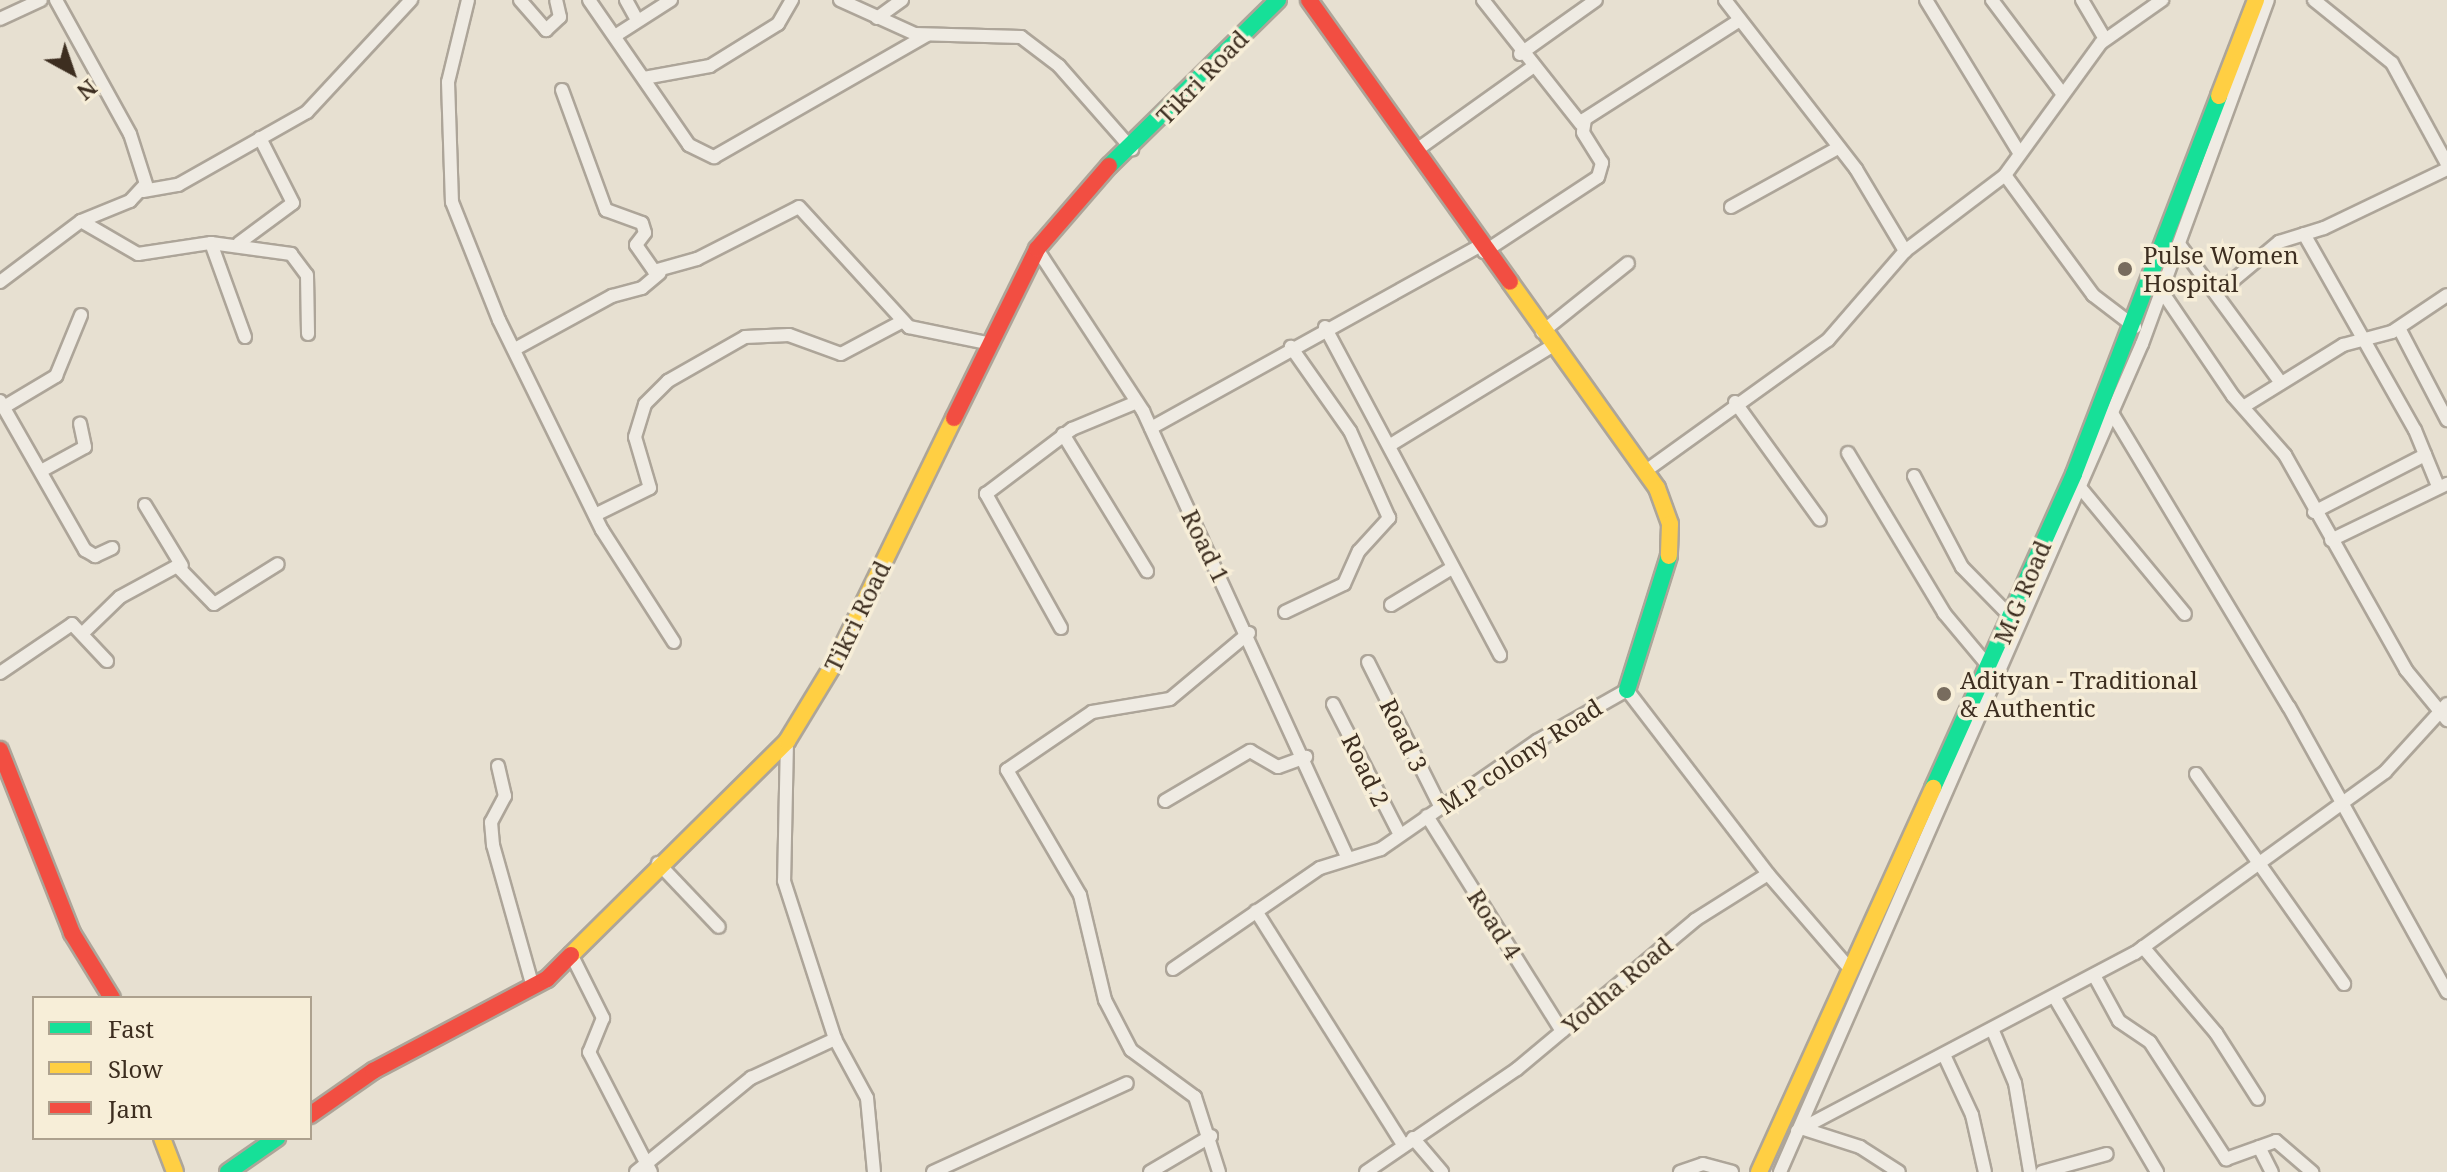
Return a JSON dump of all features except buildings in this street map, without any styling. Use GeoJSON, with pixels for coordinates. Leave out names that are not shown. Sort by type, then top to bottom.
{"type":"FeatureCollection","features":[{"type":"Feature","properties":{"kind":"street"},"geometry":{"type":"LineString","coordinates":[[0,19],[41,0]]}},
{"type":"Feature","properties":{"kind":"street"},"geometry":{"type":"LineString","coordinates":[[56,0],[130,134],[143,191]]}},
{"type":"Feature","properties":{"kind":"street"},"geometry":{"type":"LineString","coordinates":[[0,282],[81,221],[143,191],[178,185],[260,138],[333,89],[411,0]]}},
{"type":"Feature","properties":{"kind":"street"},"geometry":{"type":"LineString","coordinates":[[468,0],[448,72],[449,188],[515,349],[595,515],[674,642]]}},
{"type":"Feature","properties":{"kind":"street"},"geometry":{"type":"LineString","coordinates":[[520,0],[546,30],[560,17],[556,0]]}},
{"type":"Feature","properties":{"kind":"street"},"geometry":{"type":"LineString","coordinates":[[589,0],[618,34],[644,78],[696,152],[722,156],[927,35]]}},
{"type":"Feature","properties":{"kind":"street"},"geometry":{"type":"LineString","coordinates":[[626,0],[637,20]]}},
{"type":"Feature","properties":{"kind":"street"},"geometry":{"type":"LineString","coordinates":[[618,34],[671,0]]}},
{"type":"Feature","properties":{"kind":"street"},"geometry":{"type":"LineString","coordinates":[[644,78],[710,66],[778,24],[792,0]]}},
{"type":"Feature","properties":{"kind":"street"},"geometry":{"type":"LineString","coordinates":[[840,0],[877,18],[927,35],[995,32],[1031,42],[1132,149]]}},
{"type":"Feature","properties":{"kind":"street"},"geometry":{"type":"LineString","coordinates":[[877,18],[902,0]]}},
{"type":"Feature","properties":{"kind":"street","name":"Tikri Road"},"geometry":{"type":"LineString","coordinates":[[312,1114],[373,1071],[533,987],[571,954],[658,863],[787,741],[835,662],[1037,249],[1083,191],[1132,149],[1278,0]]}},
{"type":"Feature","properties":{"kind":"street"},"geometry":{"type":"LineString","coordinates":[[1309,0],[1418,149],[1482,249],[1647,470],[1665,505],[1672,548],[1627,690]]}},
{"type":"Feature","properties":{"kind":"street"},"geometry":{"type":"LineString","coordinates":[[1151,428],[1325,327],[1482,249],[1598,177],[1602,163],[1581,124],[1531,68],[1483,0]]}},
{"type":"Feature","properties":{"kind":"street"},"geometry":{"type":"LineString","coordinates":[[1520,54],[1596,0]]}},
{"type":"Feature","properties":{"kind":"street"},"geometry":{"type":"LineString","coordinates":[[1725,0],[1838,148],[1905,251]]}},
{"type":"Feature","properties":{"kind":"street"},"geometry":{"type":"LineString","coordinates":[[1926,0],[2020,154]]}},
{"type":"Feature","properties":{"kind":"street"},"geometry":{"type":"LineString","coordinates":[[1992,0],[2061,92]]}},
{"type":"Feature","properties":{"kind":"street"},"geometry":{"type":"LineString","coordinates":[[2082,0],[2105,39]]}},
{"type":"Feature","properties":{"kind":"street"},"geometry":{"type":"LineString","coordinates":[[1647,470],[1735,402],[1828,340],[1905,251],[2005,175],[2061,92],[2105,39],[2162,0]]}},
{"type":"Feature","properties":{"kind":"street","name":"M.G Road"},"geometry":{"type":"LineString","coordinates":[[1759,1172],[2011,617],[2079,486],[2112,413],[2137,332],[2256,0]]}},
{"type":"Feature","properties":{"kind":"street","name":"M.G Road"},"geometry":{"type":"LineString","coordinates":[[1780,1172],[2137,332],[2161,290],[2268,0]]}},
{"type":"Feature","properties":{"kind":"street"},"geometry":{"type":"LineString","coordinates":[[2218,293],[2254,257],[2447,166],[2384,53],[2314,0]]}},
{"type":"Feature","properties":{"kind":"street"},"geometry":{"type":"LineString","coordinates":[[1581,124],[1740,20]]}},
{"type":"Feature","properties":{"kind":"street"},"geometry":{"type":"LineString","coordinates":[[1418,149],[1531,68]]}},
{"type":"Feature","properties":{"kind":"street"},"geometry":{"type":"LineString","coordinates":[[562,90],[606,210],[642,223],[645,233],[636,245],[660,273]]}},
{"type":"Feature","properties":{"kind":"street"},"geometry":{"type":"LineString","coordinates":[[2434,140],[2447,132]]}},
{"type":"Feature","properties":{"kind":"street"},"geometry":{"type":"LineString","coordinates":[[239,243],[293,203],[260,138]]}},
{"type":"Feature","properties":{"kind":"street"},"geometry":{"type":"LineString","coordinates":[[1731,207],[1838,148]]}},
{"type":"Feature","properties":{"kind":"street"},"geometry":{"type":"LineString","coordinates":[[2005,175],[2093,295],[2137,332]]}},
{"type":"Feature","properties":{"kind":"street"},"geometry":{"type":"LineString","coordinates":[[515,349],[660,273],[799,207],[903,321],[918,331],[992,344]]}},
{"type":"Feature","properties":{"kind":"street"},"geometry":{"type":"LineString","coordinates":[[81,221],[138,254],[211,243],[239,243],[301,262],[308,334]]}},
{"type":"Feature","properties":{"kind":"street"},"geometry":{"type":"LineString","coordinates":[[2304,234],[2443,485],[2331,540]]}},
{"type":"Feature","properties":{"kind":"street"},"geometry":{"type":"LineString","coordinates":[[211,243],[245,337]]}},
{"type":"Feature","properties":{"kind":"street"},"geometry":{"type":"LineString","coordinates":[[2179,244],[2218,293],[2281,383]]}},
{"type":"Feature","properties":{"kind":"street","name":"Road 1"},"geometry":{"type":"LineString","coordinates":[[1037,249],[1151,428],[1306,757],[1347,857]]}},
{"type":"Feature","properties":{"kind":"street"},"geometry":{"type":"LineString","coordinates":[[1392,444],[1547,339],[1628,263]]}},
{"type":"Feature","properties":{"kind":"street"},"geometry":{"type":"LineString","coordinates":[[1800,1130],[2095,977],[2143,947],[2399,761],[2445,712],[2406,670],[2314,512],[2285,455],[2243,407],[2161,290]]}},
{"type":"Feature","properties":{"kind":"street"},"geometry":{"type":"LineString","coordinates":[[2243,407],[2364,339],[2399,328],[2447,295]]}},
{"type":"Feature","properties":{"kind":"street"},"geometry":{"type":"LineString","coordinates":[[81,315],[62,369],[2,404],[85,550],[95,556],[112,548]]}},
{"type":"Feature","properties":{"kind":"street"},"geometry":{"type":"LineString","coordinates":[[595,515],[650,488],[635,437],[645,404],[668,381],[745,337],[789,335],[841,354],[903,321]]}},
{"type":"Feature","properties":{"kind":"street"},"geometry":{"type":"LineString","coordinates":[[1325,327],[1392,444],[1452,568],[1500,655]]}},
{"type":"Feature","properties":{"kind":"street"},"geometry":{"type":"LineString","coordinates":[[2399,328],[2447,420]]}},
{"type":"Feature","properties":{"kind":"street"},"geometry":{"type":"LineString","coordinates":[[1285,612],[1344,584],[1359,551],[1389,518],[1344,420],[1291,347]]}},
{"type":"Feature","properties":{"kind":"street"},"geometry":{"type":"LineString","coordinates":[[1061,628],[986,494],[1063,434],[1137,402]]}},
{"type":"Feature","properties":{"kind":"street"},"geometry":{"type":"LineString","coordinates":[[1735,402],[1820,520]]}},
{"type":"Feature","properties":{"kind":"street"},"geometry":{"type":"LineString","coordinates":[[2112,413],[2342,804],[2447,992]]}},
{"type":"Feature","properties":{"kind":"street"},"geometry":{"type":"LineString","coordinates":[[41,471],[85,447],[80,424]]}},
{"type":"Feature","properties":{"kind":"street"},"geometry":{"type":"LineString","coordinates":[[1063,434],[1147,571]]}},
{"type":"Feature","properties":{"kind":"street"},"geometry":{"type":"LineString","coordinates":[[1848,453],[1944,613],[1990,668]]}},
{"type":"Feature","properties":{"kind":"street"},"geometry":{"type":"LineString","coordinates":[[2314,512],[2425,455]]}},
{"type":"Feature","properties":{"kind":"street"},"geometry":{"type":"LineString","coordinates":[[1914,476],[1962,567],[2011,617]]}},
{"type":"Feature","properties":{"kind":"street"},"geometry":{"type":"LineString","coordinates":[[2079,486],[2185,614]]}},
{"type":"Feature","properties":{"kind":"street"},"geometry":{"type":"LineString","coordinates":[[145,505],[182,566],[214,604],[278,564]]}},
{"type":"Feature","properties":{"kind":"street"},"geometry":{"type":"LineString","coordinates":[[84,632],[120,597],[182,566]]}},
{"type":"Feature","properties":{"kind":"street"},"geometry":{"type":"LineString","coordinates":[[1391,605],[1452,568]]}},
{"type":"Feature","properties":{"kind":"street"},"geometry":{"type":"LineString","coordinates":[[0,673],[68,625],[84,632],[107,661]]}},
{"type":"Feature","properties":{"kind":"street"},"geometry":{"type":"LineString","coordinates":[[1219,1172],[1211,1136],[1195,1097],[1131,1050],[1105,1000],[1080,895],[1007,770],[1092,712],[1170,699],[1249,633]]}},
{"type":"Feature","properties":{"kind":"street","name":"Road 3"},"geometry":{"type":"LineString","coordinates":[[1368,662],[1441,808]]}},
{"type":"Feature","properties":{"kind":"street","name":"M.P colony Road"},"geometry":{"type":"LineString","coordinates":[[1173,969],[1256,911],[1347,857],[1369,854],[1627,690],[1768,874]]}},
{"type":"Feature","properties":{"kind":"street","name":"Road 2"},"geometry":{"type":"LineString","coordinates":[[1333,704],[1400,835]]}},
{"type":"Feature","properties":{"kind":"street"},"geometry":{"type":"LineString","coordinates":[[787,741],[784,881],[835,1039],[867,1098],[874,1172]]}},
{"type":"Feature","properties":{"kind":"street"},"geometry":{"type":"LineString","coordinates":[[0,750],[72,933],[111,996]]}},
{"type":"Feature","properties":{"kind":"street"},"geometry":{"type":"LineString","coordinates":[[1165,801],[1250,751],[1278,767],[1306,757]]}},
{"type":"Feature","properties":{"kind":"street"},"geometry":{"type":"LineString","coordinates":[[498,766],[505,796],[491,822],[493,845],[533,987]]}},
{"type":"Feature","properties":{"kind":"street"},"geometry":{"type":"LineString","coordinates":[[2196,774],[2344,984]]}},
{"type":"Feature","properties":{"kind":"street","name":"Road 4"},"geometry":{"type":"LineString","coordinates":[[1427,816],[1562,1031]]}},
{"type":"Feature","properties":{"kind":"street"},"geometry":{"type":"LineString","coordinates":[[658,863],[719,927]]}},
{"type":"Feature","properties":{"kind":"street"},"geometry":{"type":"LineString","coordinates":[[1768,874],[1850,969]]}},
{"type":"Feature","properties":{"kind":"street","name":"Yodha Road"},"geometry":{"type":"LineString","coordinates":[[1366,1172],[1562,1031],[1716,905],[1768,874]]}},
{"type":"Feature","properties":{"kind":"street"},"geometry":{"type":"LineString","coordinates":[[1256,911],[1408,1140],[1442,1172]]}},
{"type":"Feature","properties":{"kind":"street"},"geometry":{"type":"LineString","coordinates":[[2143,947],[2216,1033],[2258,1099]]}},
{"type":"Feature","properties":{"kind":"street"},"geometry":{"type":"LineString","coordinates":[[571,954],[603,1018],[589,1052],[649,1168]]}},
{"type":"Feature","properties":{"kind":"street"},"geometry":{"type":"LineString","coordinates":[[2095,977],[2119,1021],[2150,1042],[2226,1159],[2276,1141],[2312,1172]]}},
{"type":"Feature","properties":{"kind":"street"},"geometry":{"type":"LineString","coordinates":[[2055,998],[2157,1172]]}},
{"type":"Feature","properties":{"kind":"street"},"geometry":{"type":"LineString","coordinates":[[1993,1031],[2015,1083],[2030,1172]]}},
{"type":"Feature","properties":{"kind":"street"},"geometry":{"type":"LineString","coordinates":[[636,1172],[649,1168],[751,1078],[835,1039]]}},
{"type":"Feature","properties":{"kind":"street"},"geometry":{"type":"LineString","coordinates":[[1945,1057],[1972,1115],[1985,1172]]}},
{"type":"Feature","properties":{"kind":"street"},"geometry":{"type":"LineString","coordinates":[[933,1172],[1127,1083]]}},
{"type":"Feature","properties":{"kind":"street"},"geometry":{"type":"LineString","coordinates":[[1800,1130],[1860,1147],[1899,1172]]}},
{"type":"Feature","properties":{"kind":"street"},"geometry":{"type":"LineString","coordinates":[[1150,1172],[1211,1136]]}},
{"type":"Feature","properties":{"kind":"street"},"geometry":{"type":"LineString","coordinates":[[163,1140],[175,1172]]}},
{"type":"Feature","properties":{"kind":"street"},"geometry":{"type":"LineString","coordinates":[[228,1172],[274,1140]]}},
{"type":"Feature","properties":{"kind":"street"},"geometry":{"type":"LineString","coordinates":[[2259,1147],[2272,1172]]}},
{"type":"Feature","properties":{"kind":"street"},"geometry":{"type":"LineString","coordinates":[[2042,1172],[2107,1154]]}},
{"type":"Feature","properties":{"kind":"street"},"geometry":{"type":"LineString","coordinates":[[1680,1172],[1703,1164],[1732,1172]]}},
{"type":"Feature","properties":{"kind":"traffic: fast"},"geometry":{"type":"LineString","coordinates":[[1109,166],[1278,0]]}},
{"type":"Feature","properties":{"kind":"traffic: fast"},"geometry":{"type":"LineString","coordinates":[[1933,788],[2074,474],[2219,96]]}},
{"type":"Feature","properties":{"kind":"traffic: fast"},"geometry":{"type":"LineString","coordinates":[[1627,690],[1669,556]]}},
{"type":"Feature","properties":{"kind":"traffic: fast"},"geometry":{"type":"LineString","coordinates":[[228,1172],[274,1140]]}},
{"type":"Feature","properties":{"kind":"traffic: slow"},"geometry":{"type":"LineString","coordinates":[[2219,96],[2256,0]]}},
{"type":"Feature","properties":{"kind":"traffic: slow"},"geometry":{"type":"LineString","coordinates":[[1510,282],[1657,488],[1670,524],[1669,556]]}},
{"type":"Feature","properties":{"kind":"traffic: slow"},"geometry":{"type":"LineString","coordinates":[[571,955],[787,741],[835,662],[954,418]]}},
{"type":"Feature","properties":{"kind":"traffic: slow"},"geometry":{"type":"LineString","coordinates":[[1759,1172],[1933,788]]}},
{"type":"Feature","properties":{"kind":"traffic: slow"},"geometry":{"type":"LineString","coordinates":[[163,1140],[175,1172]]}},
{"type":"Feature","properties":{"kind":"traffic: jam"},"geometry":{"type":"LineString","coordinates":[[1309,0],[1510,282]]}},
{"type":"Feature","properties":{"kind":"traffic: jam"},"geometry":{"type":"LineString","coordinates":[[954,418],[1037,249],[1109,166]]}},
{"type":"Feature","properties":{"kind":"traffic: jam"},"geometry":{"type":"LineString","coordinates":[[0,750],[72,933],[111,996]]}},
{"type":"Feature","properties":{"kind":"traffic: jam"},"geometry":{"type":"LineString","coordinates":[[312,1114],[373,1071],[547,979],[571,955]]}},
{"type":"Feature","properties":{"kind":"place","name":"Pulse Women Hospital"},"geometry":{"type":"Point","coordinates":[2125,269]}},
{"type":"Feature","properties":{"kind":"place","name":"Adityan - Traditional & Authentic"},"geometry":{"type":"Point","coordinates":[1944,694]}}]}
